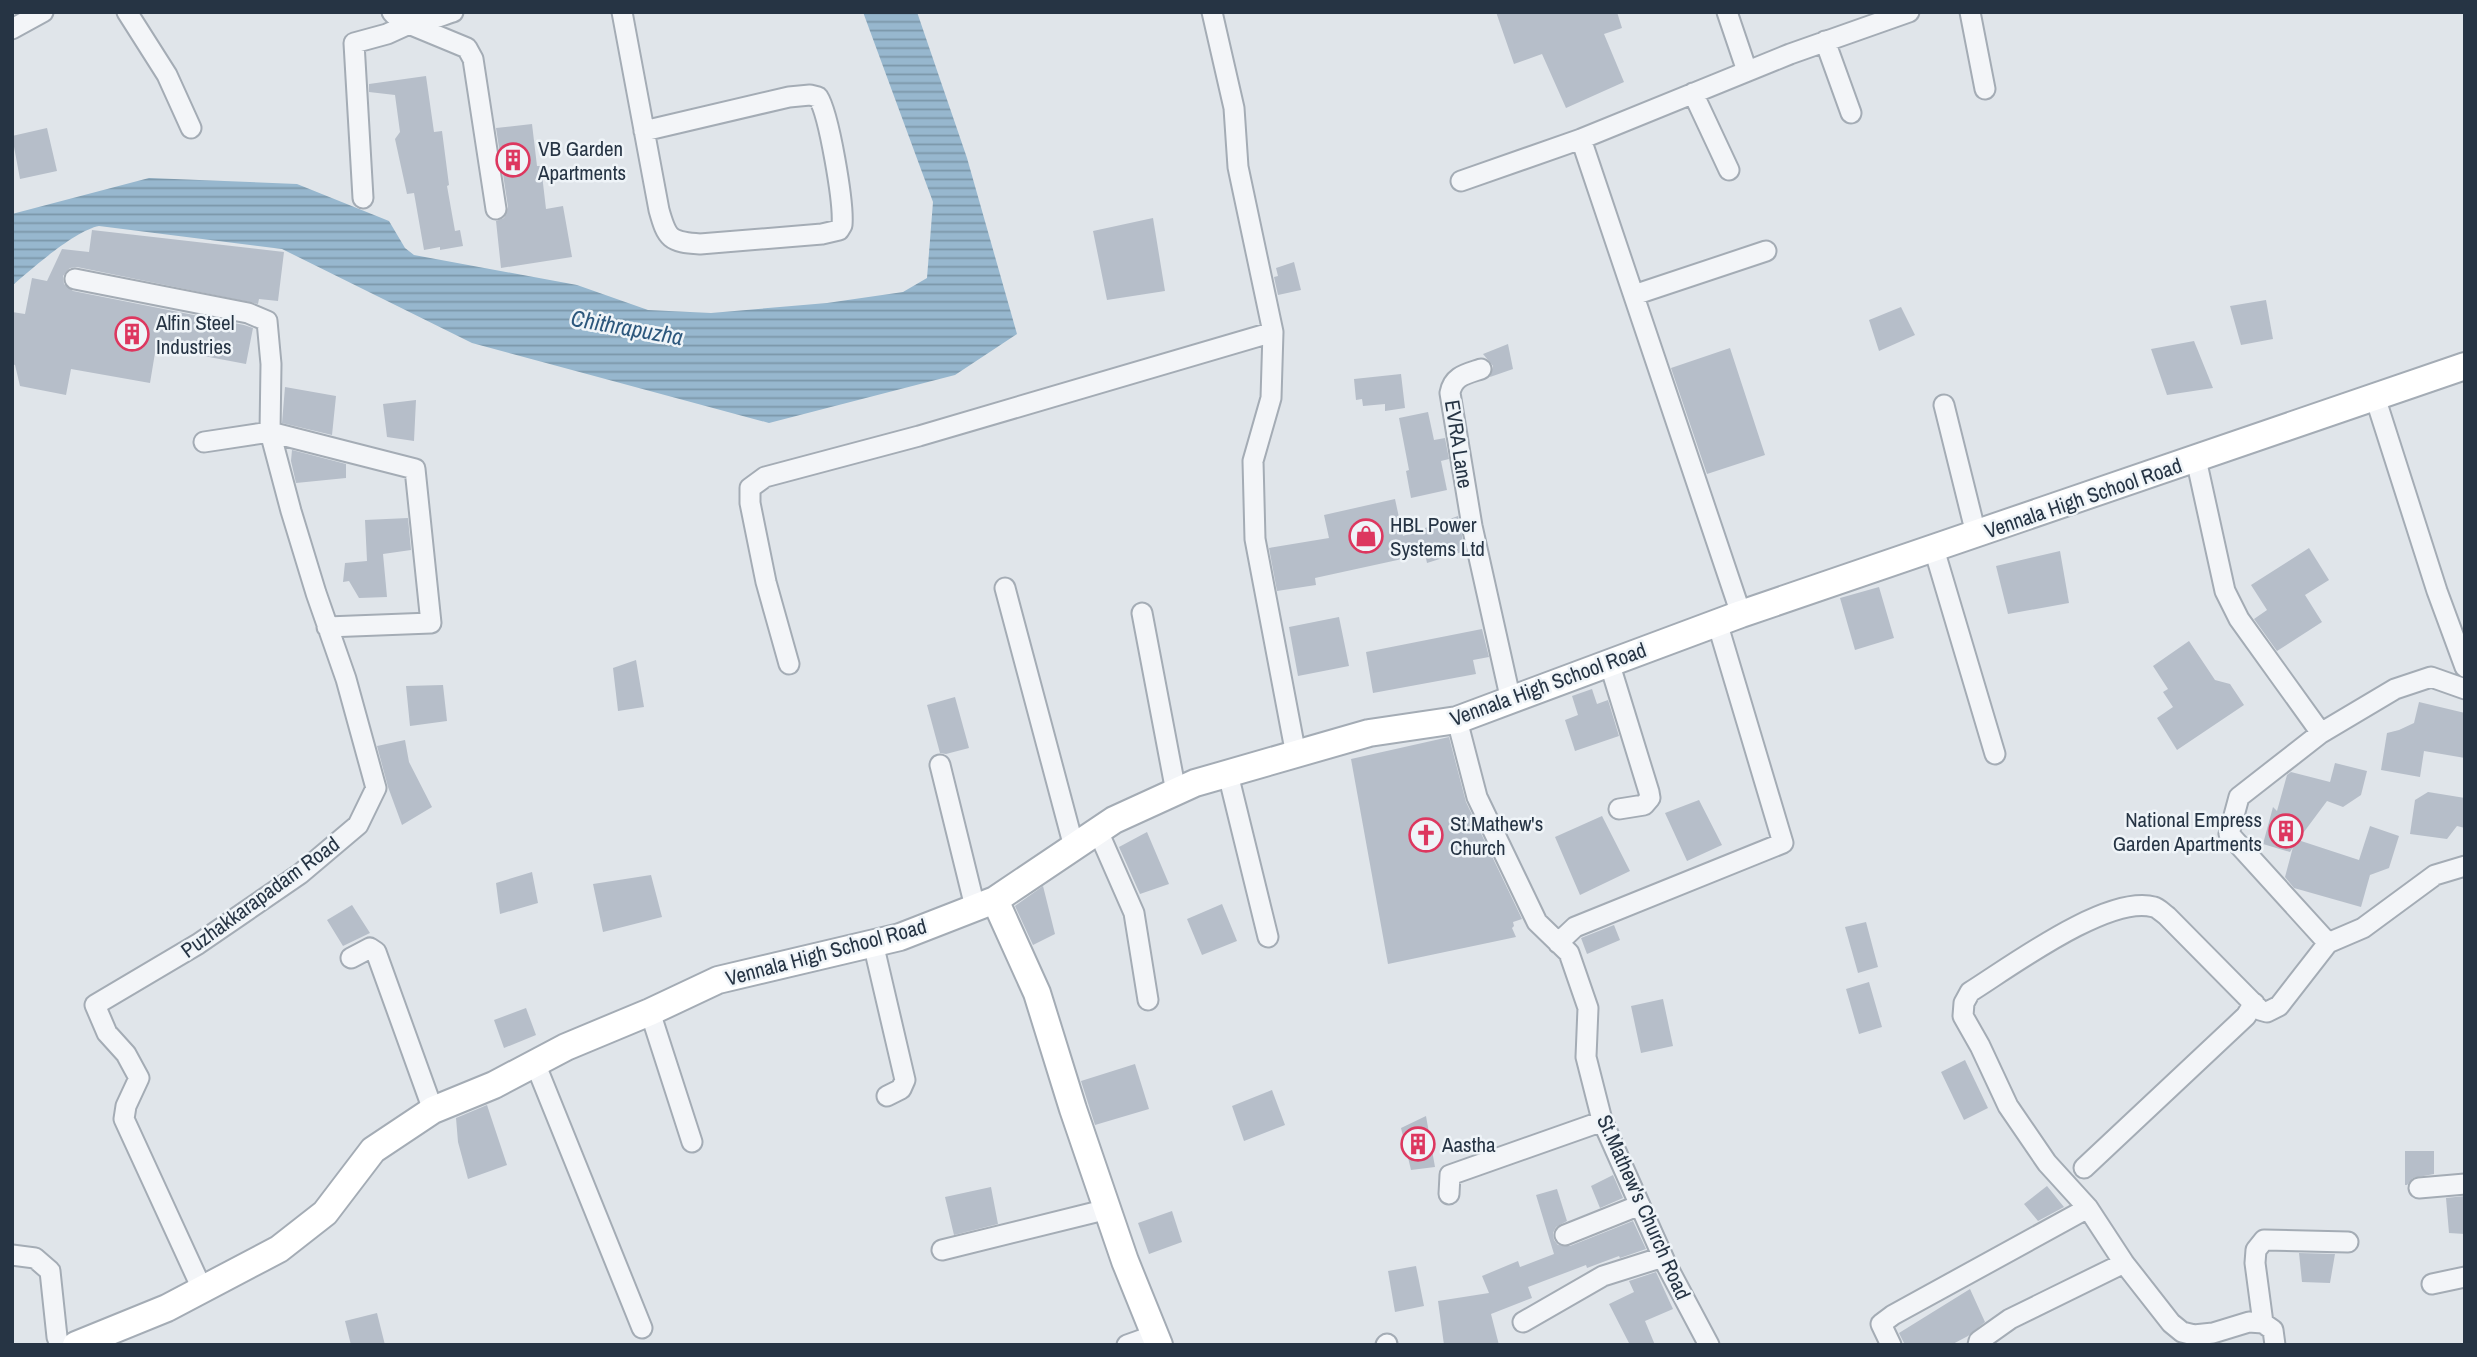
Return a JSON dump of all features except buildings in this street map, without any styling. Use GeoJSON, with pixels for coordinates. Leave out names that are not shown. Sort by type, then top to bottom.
{"type":"FeatureCollection","features":[{"type":"Feature","properties":{"kind":"main road","name":"Vennala High School Road"},"geometry":{"type":"LineString","coordinates":[[76,1345],[203,1291],[279,1249],[325,1213],[373,1150],[433,1110],[494,1085],[566,1047],[718,980],[900,937],[985,903],[1114,820],[1195,783],[1370,733],[1457,720],[1729,618],[2465,366]]}},
{"type":"Feature","properties":{"kind":"main road"},"geometry":{"type":"LineString","coordinates":[[985,903],[1037,993],[1125,1261],[1157,1340]]}},
{"type":"Feature","properties":{"kind":"street"},"geometry":{"type":"LineString","coordinates":[[12,29],[43,12]]}},
{"type":"Feature","properties":{"kind":"street"},"geometry":{"type":"LineString","coordinates":[[127,12],[167,75],[191,128]]}},
{"type":"Feature","properties":{"kind":"street"},"geometry":{"type":"LineString","coordinates":[[392,12],[401,20],[467,48],[472,60],[496,209]]}},
{"type":"Feature","properties":{"kind":"street"},"geometry":{"type":"LineString","coordinates":[[363,198],[354,43],[387,34],[409,23],[453,12]]}},
{"type":"Feature","properties":{"kind":"street"},"geometry":{"type":"LineString","coordinates":[[622,12],[644,131],[664,231],[676,241],[700,244],[822,234],[839,230],[842,225],[829,126],[818,97],[789,97],[644,131]]}},
{"type":"Feature","properties":{"kind":"street"},"geometry":{"type":"LineString","coordinates":[[1212,12],[1234,108],[1238,167],[1273,332],[1271,398],[1253,461],[1255,539],[1296,755]]}},
{"type":"Feature","properties":{"kind":"street"},"geometry":{"type":"LineString","coordinates":[[1727,12],[1747,71]]}},
{"type":"Feature","properties":{"kind":"street"},"geometry":{"type":"LineString","coordinates":[[1461,181],[1581,139],[1747,71],[1909,12]]}},
{"type":"Feature","properties":{"kind":"street"},"geometry":{"type":"LineString","coordinates":[[1970,12],[1985,89]]}},
{"type":"Feature","properties":{"kind":"street"},"geometry":{"type":"LineString","coordinates":[[1825,41],[1851,113]]}},
{"type":"Feature","properties":{"kind":"street"},"geometry":{"type":"LineString","coordinates":[[1693,93],[1729,170]]}},
{"type":"Feature","properties":{"kind":"street"},"geometry":{"type":"LineString","coordinates":[[1558,943],[1575,927],[1783,844],[1729,618],[1634,295],[1581,139]]}},
{"type":"Feature","properties":{"kind":"street"},"geometry":{"type":"LineString","coordinates":[[1634,295],[1766,251]]}},
{"type":"Feature","properties":{"kind":"street","name":"Puzhakkarapadam Road"},"geometry":{"type":"LineString","coordinates":[[75,279],[248,313],[267,321],[271,364],[270,432],[291,511],[346,679],[376,788],[358,825],[300,874],[209,936],[95,1005],[107,1033],[126,1054],[139,1078],[126,1105],[124,1118],[203,1291]]}},
{"type":"Feature","properties":{"kind":"street"},"geometry":{"type":"LineString","coordinates":[[789,664],[766,582],[750,503],[750,488],[765,477],[919,436],[1273,332]]}},
{"type":"Feature","properties":{"kind":"street","name":"EVRA Lane"},"geometry":{"type":"LineString","coordinates":[[1481,369],[1457,377],[1451,384],[1450,393],[1474,538],[1510,701]]}},
{"type":"Feature","properties":{"kind":"street"},"geometry":{"type":"LineString","coordinates":[[2375,397],[2437,591],[2465,667]]}},
{"type":"Feature","properties":{"kind":"street"},"geometry":{"type":"LineString","coordinates":[[1944,405],[1976,534]]}},
{"type":"Feature","properties":{"kind":"street"},"geometry":{"type":"LineString","coordinates":[[204,442],[270,432],[415,469],[431,622],[327,627]]}},
{"type":"Feature","properties":{"kind":"street"},"geometry":{"type":"LineString","coordinates":[[2196,459],[2225,591],[2239,618],[2321,733]]}},
{"type":"Feature","properties":{"kind":"street"},"geometry":{"type":"LineString","coordinates":[[1934,549],[1995,754]]}},
{"type":"Feature","properties":{"kind":"street"},"geometry":{"type":"LineString","coordinates":[[1005,588],[1074,847]]}},
{"type":"Feature","properties":{"kind":"street"},"geometry":{"type":"LineString","coordinates":[[1142,613],[1176,792]]}},
{"type":"Feature","properties":{"kind":"street"},"geometry":{"type":"LineString","coordinates":[[1609,662],[1650,798],[1644,804],[1619,809]]}},
{"type":"Feature","properties":{"kind":"street"},"geometry":{"type":"LineString","coordinates":[[2328,943],[2229,834],[2239,797],[2321,733],[2395,689],[2431,677],[2465,689]]}},
{"type":"Feature","properties":{"kind":"street","name":"St.Mathew's Church Road"},"geometry":{"type":"LineString","coordinates":[[1457,720],[1477,797],[1537,922],[1569,953],[1588,1008],[1586,1057],[1603,1121],[1663,1257],[1709,1345]]}},
{"type":"Feature","properties":{"kind":"street"},"geometry":{"type":"LineString","coordinates":[[940,765],[985,903]]}},
{"type":"Feature","properties":{"kind":"street"},"geometry":{"type":"LineString","coordinates":[[1228,774],[1268,937]]}},
{"type":"Feature","properties":{"kind":"street"},"geometry":{"type":"LineString","coordinates":[[1098,831],[1134,913],[1148,1000]]}},
{"type":"Feature","properties":{"kind":"street"},"geometry":{"type":"LineString","coordinates":[[2275,1345],[2273,1330],[2263,1323],[2249,1322],[2213,1333],[2194,1335],[2182,1332],[2171,1323],[2124,1263],[2088,1208],[2047,1163],[2008,1106],[1963,1016],[1964,1003],[1970,992],[2091,919],[2117,909],[2137,906],[2155,907],[2167,916],[2260,1010],[2267,1012],[2279,1006],[2328,943],[2363,928],[2435,875],[2465,866]]}},
{"type":"Feature","properties":{"kind":"street"},"geometry":{"type":"LineString","coordinates":[[873,943],[905,1080],[901,1089],[887,1096]]}},
{"type":"Feature","properties":{"kind":"street"},"geometry":{"type":"LineString","coordinates":[[351,958],[370,948],[376,952],[433,1110]]}},
{"type":"Feature","properties":{"kind":"street"},"geometry":{"type":"LineString","coordinates":[[2084,1168],[2246,1016],[2254,1003]]}},
{"type":"Feature","properties":{"kind":"street"},"geometry":{"type":"LineString","coordinates":[[650,1012],[692,1142]]}},
{"type":"Feature","properties":{"kind":"street"},"geometry":{"type":"LineString","coordinates":[[535,1063],[642,1328]]}},
{"type":"Feature","properties":{"kind":"street"},"geometry":{"type":"LineString","coordinates":[[1449,1194],[1450,1175],[1603,1121]]}},
{"type":"Feature","properties":{"kind":"street"},"geometry":{"type":"LineString","coordinates":[[2419,1188],[2465,1184]]}},
{"type":"Feature","properties":{"kind":"street"},"geometry":{"type":"LineString","coordinates":[[1565,1235],[1640,1205]]}},
{"type":"Feature","properties":{"kind":"street"},"geometry":{"type":"LineString","coordinates":[[1891,1345],[1881,1324],[1893,1315],[2088,1208]]}},
{"type":"Feature","properties":{"kind":"street"},"geometry":{"type":"LineString","coordinates":[[942,1250],[1108,1209]]}},
{"type":"Feature","properties":{"kind":"street"},"geometry":{"type":"LineString","coordinates":[[2263,1323],[2255,1264],[2256,1250],[2264,1240],[2348,1242]]}},
{"type":"Feature","properties":{"kind":"street"},"geometry":{"type":"LineString","coordinates":[[12,1255],[36,1258],[50,1271],[60,1345]]}},
{"type":"Feature","properties":{"kind":"street"},"geometry":{"type":"LineString","coordinates":[[1523,1322],[1603,1276],[1663,1257]]}},
{"type":"Feature","properties":{"kind":"street"},"geometry":{"type":"LineString","coordinates":[[1978,1345],[1979,1341],[2010,1319],[2124,1263]]}},
{"type":"Feature","properties":{"kind":"street"},"geometry":{"type":"LineString","coordinates":[[2432,1284],[2465,1277]]}},
{"type":"Feature","properties":{"kind":"street"},"geometry":{"type":"LineString","coordinates":[[1127,1345],[1157,1340]]}},
{"type":"Feature","properties":{"kind":"water","name":"Chithrapuzha"},"geometry":{"type":"Polygon","coordinates":[[[863,12],[917,12],[967,158],[1017,334],[955,375],[769,423],[472,343],[282,249],[99,226],[66,242],[12,286],[12,214],[149,178],[297,184],[389,221],[405,248],[414,255],[577,285],[648,310],[711,313],[827,303],[903,292],[927,278],[933,202],[863,12]]]}},
{"type":"Feature","properties":{"kind":"place","name":"VB Garden Apartments"},"geometry":{"type":"Point","coordinates":[513,160]}},
{"type":"Feature","properties":{"kind":"place","name":"Alfin Steel Industries"},"geometry":{"type":"Point","coordinates":[132,334]}},
{"type":"Feature","properties":{"kind":"place","name":"HBL Power Systems Ltd"},"geometry":{"type":"Point","coordinates":[1366,536]}},
{"type":"Feature","properties":{"kind":"place","name":"National Empress Garden Apartments"},"geometry":{"type":"Point","coordinates":[2286,831]}},
{"type":"Feature","properties":{"kind":"place","name":"St.Mathew's Church"},"geometry":{"type":"Point","coordinates":[1426,835]}},
{"type":"Feature","properties":{"kind":"place","name":"Aastha"},"geometry":{"type":"Point","coordinates":[1418,1144]}}]}
